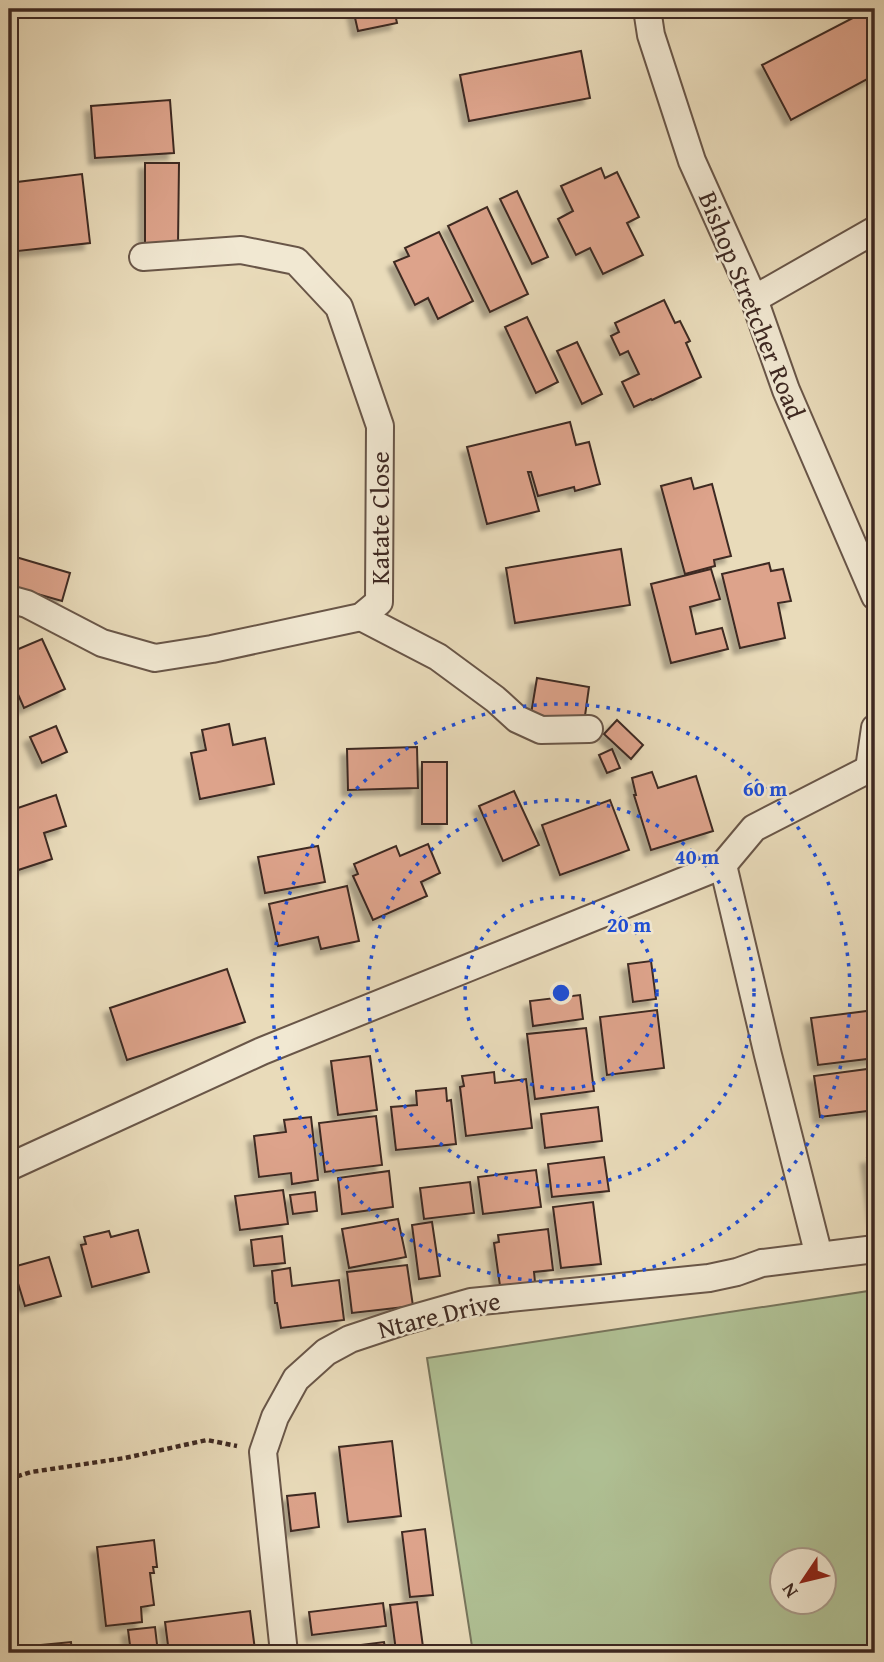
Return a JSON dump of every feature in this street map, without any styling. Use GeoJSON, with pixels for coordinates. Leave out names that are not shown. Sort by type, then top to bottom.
{"type":"FeatureCollection","features":[{"type":"Feature","properties":{"kind":"street","name":"Bishop Stretcher Road"},"geometry":{"type":"LineString","coordinates":[[647,9],[651,35],[692,161],[754,299],[786,390],[875,596]]}},
{"type":"Feature","properties":{"kind":"street"},"geometry":{"type":"LineString","coordinates":[[754,299],[875,230]]}},
{"type":"Feature","properties":{"kind":"street","name":"Katate Close"},"geometry":{"type":"LineString","coordinates":[[9,599],[27,604],[102,643],[155,658],[212,649],[361,617],[379,602],[380,426],[339,307],[296,261],[242,250],[143,257]]}},
{"type":"Feature","properties":{"kind":"street"},"geometry":{"type":"LineString","coordinates":[[361,617],[438,657],[495,698],[517,719],[541,730],[589,729]]}},
{"type":"Feature","properties":{"kind":"street"},"geometry":{"type":"LineString","coordinates":[[9,1167],[262,1051],[723,865],[754,828],[872,767],[875,728]]}},
{"type":"Feature","properties":{"kind":"street"},"geometry":{"type":"LineString","coordinates":[[723,865],[819,1256]]}},
{"type":"Feature","properties":{"kind":"street","name":"Ntare Drive"},"geometry":{"type":"LineString","coordinates":[[284,1653],[263,1452],[275,1418],[296,1379],[326,1352],[361,1335],[471,1302],[709,1278],[762,1263],[875,1249]]}},
{"type":"Feature","properties":{"kind":"path"},"geometry":{"type":"LineString","coordinates":[[9,1479],[31,1472],[125,1458],[207,1440],[263,1452]]}},
{"type":"Feature","properties":{"kind":"green space"},"geometry":{"type":"Polygon","coordinates":[[[875,1290],[875,1653],[473,1653],[427,1358],[875,1290]]]}},
{"type":"Feature","properties":{"kind":"building"},"geometry":{"type":"Polygon","coordinates":[[[353,9],[394,9],[397,23],[358,31],[353,9]]]}},
{"type":"Feature","properties":{"kind":"building"},"geometry":{"type":"Polygon","coordinates":[[[870,9],[875,9],[875,75],[791,120],[762,65],[870,9]]]}},
{"type":"Feature","properties":{"kind":"building"},"geometry":{"type":"Polygon","coordinates":[[[581,51],[590,98],[469,121],[460,75],[581,51]]]}},
{"type":"Feature","properties":{"kind":"building"},"geometry":{"type":"Polygon","coordinates":[[[170,100],[174,153],[95,158],[91,106],[170,100]]]}},
{"type":"Feature","properties":{"kind":"building"},"geometry":{"type":"Polygon","coordinates":[[[145,163],[179,163],[178,245],[145,244],[145,163]]]}},
{"type":"Feature","properties":{"kind":"building"},"geometry":{"type":"Polygon","coordinates":[[[601,168],[605,178],[617,172],[639,217],[627,223],[643,255],[603,274],[590,248],[576,255],[558,219],[573,211],[561,186],[601,168]]]}},
{"type":"Feature","properties":{"kind":"building"},"geometry":{"type":"Polygon","coordinates":[[[82,174],[90,243],[9,252],[9,183],[82,174]]]}},
{"type":"Feature","properties":{"kind":"building"},"geometry":{"type":"Polygon","coordinates":[[[517,191],[548,257],[532,264],[500,199],[517,191]]]}},
{"type":"Feature","properties":{"kind":"building"},"geometry":{"type":"Polygon","coordinates":[[[487,207],[528,294],[490,312],[448,226],[487,207]]]}},
{"type":"Feature","properties":{"kind":"building"},"geometry":{"type":"Polygon","coordinates":[[[439,232],[473,301],[438,319],[428,298],[415,305],[394,262],[409,256],[405,248],[439,232]]]}},
{"type":"Feature","properties":{"kind":"building"},"geometry":{"type":"Polygon","coordinates":[[[664,300],[675,323],[680,321],[690,341],[686,343],[701,377],[634,407],[622,382],[639,374],[628,351],[620,355],[611,336],[619,332],[615,323],[664,300]]]}},
{"type":"Feature","properties":{"kind":"building"},"geometry":{"type":"Polygon","coordinates":[[[527,317],[558,382],[536,393],[505,327],[527,317]]]}},
{"type":"Feature","properties":{"kind":"building"},"geometry":{"type":"Polygon","coordinates":[[[577,342],[602,394],[582,404],[557,351],[577,342]]]}},
{"type":"Feature","properties":{"kind":"building"},"geometry":{"type":"Polygon","coordinates":[[[570,422],[576,445],[589,442],[600,484],[575,491],[574,487],[538,496],[531,472],[528,472],[539,511],[487,524],[467,447],[570,422]]]}},
{"type":"Feature","properties":{"kind":"building"},"geometry":{"type":"Polygon","coordinates":[[[691,478],[694,489],[712,484],[731,556],[714,560],[715,566],[685,574],[661,486],[691,478]]]}},
{"type":"Feature","properties":{"kind":"building"},"geometry":{"type":"Polygon","coordinates":[[[621,549],[630,605],[515,623],[506,568],[621,549]]]}},
{"type":"Feature","properties":{"kind":"building"},"geometry":{"type":"Polygon","coordinates":[[[9,555],[70,573],[62,601],[9,586],[9,555]]]}},
{"type":"Feature","properties":{"kind":"building"},"geometry":{"type":"Polygon","coordinates":[[[769,563],[771,571],[783,569],[791,601],[778,603],[785,638],[740,648],[722,574],[769,563]]]}},
{"type":"Feature","properties":{"kind":"building"},"geometry":{"type":"Polygon","coordinates":[[[711,569],[720,599],[690,607],[696,634],[722,628],[728,649],[671,663],[651,584],[711,569]]]}},
{"type":"Feature","properties":{"kind":"building"},"geometry":{"type":"Polygon","coordinates":[[[42,639],[65,689],[24,708],[9,674],[9,653],[42,639]]]}},
{"type":"Feature","properties":{"kind":"building"},"geometry":{"type":"Polygon","coordinates":[[[537,678],[589,687],[584,723],[531,714],[537,678]]]}},
{"type":"Feature","properties":{"kind":"building"},"geometry":{"type":"Polygon","coordinates":[[[617,720],[643,745],[631,759],[604,734],[617,720]]]}},
{"type":"Feature","properties":{"kind":"building"},"geometry":{"type":"Polygon","coordinates":[[[229,724],[233,745],[265,738],[274,784],[200,799],[191,753],[206,750],[202,730],[229,724]]]}},
{"type":"Feature","properties":{"kind":"building"},"geometry":{"type":"Polygon","coordinates":[[[56,726],[67,752],[42,763],[30,737],[56,726]]]}},
{"type":"Feature","properties":{"kind":"building"},"geometry":{"type":"Polygon","coordinates":[[[417,747],[418,788],[348,790],[347,749],[417,747]]]}},
{"type":"Feature","properties":{"kind":"building"},"geometry":{"type":"Polygon","coordinates":[[[612,749],[620,768],[607,773],[599,755],[612,749]]]}},
{"type":"Feature","properties":{"kind":"building"},"geometry":{"type":"Polygon","coordinates":[[[422,762],[447,762],[447,824],[422,824],[422,762]]]}},
{"type":"Feature","properties":{"kind":"building"},"geometry":{"type":"Polygon","coordinates":[[[652,772],[658,788],[696,776],[713,831],[651,850],[634,795],[632,778],[652,772]]]}},
{"type":"Feature","properties":{"kind":"building"},"geometry":{"type":"Polygon","coordinates":[[[514,791],[539,845],[503,861],[479,806],[514,791]]]}},
{"type":"Feature","properties":{"kind":"building"},"geometry":{"type":"Polygon","coordinates":[[[56,795],[66,826],[44,833],[52,859],[9,873],[9,811],[56,795]]]}},
{"type":"Feature","properties":{"kind":"building"},"geometry":{"type":"Polygon","coordinates":[[[610,800],[629,850],[560,875],[542,825],[610,800]]]}},
{"type":"Feature","properties":{"kind":"building"},"geometry":{"type":"Polygon","coordinates":[[[428,844],[440,873],[421,882],[427,896],[373,920],[353,876],[358,874],[354,864],[396,846],[400,856],[428,844]]]}},
{"type":"Feature","properties":{"kind":"building"},"geometry":{"type":"Polygon","coordinates":[[[318,846],[325,882],[265,893],[258,857],[318,846]]]}},
{"type":"Feature","properties":{"kind":"building"},"geometry":{"type":"Polygon","coordinates":[[[347,886],[359,941],[321,949],[318,937],[278,946],[269,904],[347,886]]]}},
{"type":"Feature","properties":{"kind":"building"},"geometry":{"type":"Polygon","coordinates":[[[651,961],[656,999],[633,1002],[628,964],[651,961]]]}},
{"type":"Feature","properties":{"kind":"building"},"geometry":{"type":"Polygon","coordinates":[[[227,969],[245,1022],[127,1060],[110,1008],[227,969]]]}},
{"type":"Feature","properties":{"kind":"building"},"geometry":{"type":"Polygon","coordinates":[[[580,995],[583,1019],[533,1026],[530,1001],[580,995]]]}},
{"type":"Feature","properties":{"kind":"building"},"geometry":{"type":"Polygon","coordinates":[[[657,1010],[664,1068],[607,1075],[600,1017],[657,1010]]]}},
{"type":"Feature","properties":{"kind":"building"},"geometry":{"type":"Polygon","coordinates":[[[875,1010],[875,1058],[818,1065],[811,1018],[875,1010]]]}},
{"type":"Feature","properties":{"kind":"building"},"geometry":{"type":"Polygon","coordinates":[[[586,1028],[594,1091],[535,1099],[527,1034],[586,1028]]]}},
{"type":"Feature","properties":{"kind":"building"},"geometry":{"type":"Polygon","coordinates":[[[370,1056],[377,1110],[338,1115],[331,1061],[370,1056]]]}},
{"type":"Feature","properties":{"kind":"building"},"geometry":{"type":"Polygon","coordinates":[[[875,1068],[875,1110],[820,1117],[814,1076],[875,1068]]]}},
{"type":"Feature","properties":{"kind":"building"},"geometry":{"type":"Polygon","coordinates":[[[494,1072],[495,1083],[526,1079],[532,1128],[466,1136],[460,1087],[464,1086],[462,1076],[494,1072]]]}},
{"type":"Feature","properties":{"kind":"building"},"geometry":{"type":"Polygon","coordinates":[[[446,1088],[447,1101],[451,1100],[456,1144],[396,1150],[391,1107],[417,1105],[416,1091],[446,1088]]]}},
{"type":"Feature","properties":{"kind":"building"},"geometry":{"type":"Polygon","coordinates":[[[598,1107],[602,1141],[545,1148],[541,1114],[598,1107]]]}},
{"type":"Feature","properties":{"kind":"building"},"geometry":{"type":"Polygon","coordinates":[[[376,1116],[382,1165],[325,1172],[319,1123],[376,1116]]]}},
{"type":"Feature","properties":{"kind":"building"},"geometry":{"type":"Polygon","coordinates":[[[311,1117],[318,1180],[292,1184],[291,1173],[259,1177],[254,1136],[286,1132],[284,1120],[311,1117]]]}},
{"type":"Feature","properties":{"kind":"building"},"geometry":{"type":"Polygon","coordinates":[[[604,1157],[609,1191],[552,1197],[548,1164],[604,1157]]]}},
{"type":"Feature","properties":{"kind":"building"},"geometry":{"type":"Polygon","coordinates":[[[875,1157],[875,1218],[867,1158],[875,1157]]]}},
{"type":"Feature","properties":{"kind":"building"},"geometry":{"type":"Polygon","coordinates":[[[536,1170],[541,1207],[483,1214],[478,1177],[536,1170]]]}},
{"type":"Feature","properties":{"kind":"building"},"geometry":{"type":"Polygon","coordinates":[[[389,1171],[393,1207],[342,1214],[338,1178],[389,1171]]]}},
{"type":"Feature","properties":{"kind":"building"},"geometry":{"type":"Polygon","coordinates":[[[470,1182],[474,1213],[424,1219],[420,1188],[470,1182]]]}},
{"type":"Feature","properties":{"kind":"building"},"geometry":{"type":"Polygon","coordinates":[[[283,1190],[288,1224],[240,1230],[235,1196],[283,1190]]]}},
{"type":"Feature","properties":{"kind":"building"},"geometry":{"type":"Polygon","coordinates":[[[315,1192],[317,1211],[293,1214],[290,1195],[315,1192]]]}},
{"type":"Feature","properties":{"kind":"building"},"geometry":{"type":"Polygon","coordinates":[[[593,1202],[601,1264],[561,1268],[553,1207],[593,1202]]]}},
{"type":"Feature","properties":{"kind":"building"},"geometry":{"type":"Polygon","coordinates":[[[398,1219],[406,1257],[349,1268],[342,1229],[398,1219]]]}},
{"type":"Feature","properties":{"kind":"building"},"geometry":{"type":"Polygon","coordinates":[[[432,1222],[440,1276],[419,1279],[412,1225],[432,1222]]]}},
{"type":"Feature","properties":{"kind":"building"},"geometry":{"type":"Polygon","coordinates":[[[548,1229],[553,1270],[534,1272],[535,1282],[500,1286],[494,1243],[499,1242],[498,1235],[548,1229]]]}},
{"type":"Feature","properties":{"kind":"building"},"geometry":{"type":"Polygon","coordinates":[[[138,1230],[149,1272],[92,1287],[81,1245],[86,1244],[84,1237],[109,1231],[111,1237],[138,1230]]]}},
{"type":"Feature","properties":{"kind":"building"},"geometry":{"type":"Polygon","coordinates":[[[282,1236],[285,1263],[254,1266],[251,1240],[282,1236]]]}},
{"type":"Feature","properties":{"kind":"building"},"geometry":{"type":"Polygon","coordinates":[[[49,1257],[61,1296],[25,1306],[13,1267],[49,1257]]]}},
{"type":"Feature","properties":{"kind":"building"},"geometry":{"type":"Polygon","coordinates":[[[407,1265],[413,1306],[352,1313],[347,1272],[407,1265]]]}},
{"type":"Feature","properties":{"kind":"building"},"geometry":{"type":"Polygon","coordinates":[[[290,1268],[292,1286],[339,1280],[344,1320],[281,1328],[272,1271],[290,1268]]]}},
{"type":"Feature","properties":{"kind":"building"},"geometry":{"type":"Polygon","coordinates":[[[392,1441],[401,1516],[348,1522],[339,1447],[392,1441]]]}},
{"type":"Feature","properties":{"kind":"building"},"geometry":{"type":"Polygon","coordinates":[[[315,1493],[319,1527],[291,1531],[287,1496],[315,1493]]]}},
{"type":"Feature","properties":{"kind":"building"},"geometry":{"type":"Polygon","coordinates":[[[425,1529],[433,1595],[410,1597],[402,1532],[425,1529]]]}},
{"type":"Feature","properties":{"kind":"building"},"geometry":{"type":"Polygon","coordinates":[[[154,1540],[157,1567],[153,1567],[154,1573],[150,1573],[154,1605],[141,1607],[142,1622],[106,1626],[97,1547],[154,1540]]]}},
{"type":"Feature","properties":{"kind":"building"},"geometry":{"type":"Polygon","coordinates":[[[417,1602],[423,1647],[396,1651],[390,1605],[417,1602]]]}},
{"type":"Feature","properties":{"kind":"building"},"geometry":{"type":"Polygon","coordinates":[[[383,1603],[386,1626],[312,1635],[309,1612],[383,1603]]]}},
{"type":"Feature","properties":{"kind":"building"},"geometry":{"type":"Polygon","coordinates":[[[250,1611],[255,1650],[230,1653],[169,1653],[165,1622],[250,1611]]]}},
{"type":"Feature","properties":{"kind":"building"},"geometry":{"type":"Polygon","coordinates":[[[155,1627],[158,1653],[131,1653],[128,1630],[155,1627]]]}},
{"type":"Feature","properties":{"kind":"building"},"geometry":{"type":"Polygon","coordinates":[[[71,1642],[72,1653],[16,1653],[43,1649],[42,1645],[71,1642]]]}},
{"type":"Feature","properties":{"kind":"building"},"geometry":{"type":"Polygon","coordinates":[[[384,1642],[386,1653],[322,1653],[322,1650],[384,1642]]]}},
{"type":"Feature","properties":{"kind":"building"},"geometry":{"type":"Polygon","coordinates":[[[100,1646],[101,1653],[81,1653],[80,1648],[100,1646]]]}}]}
